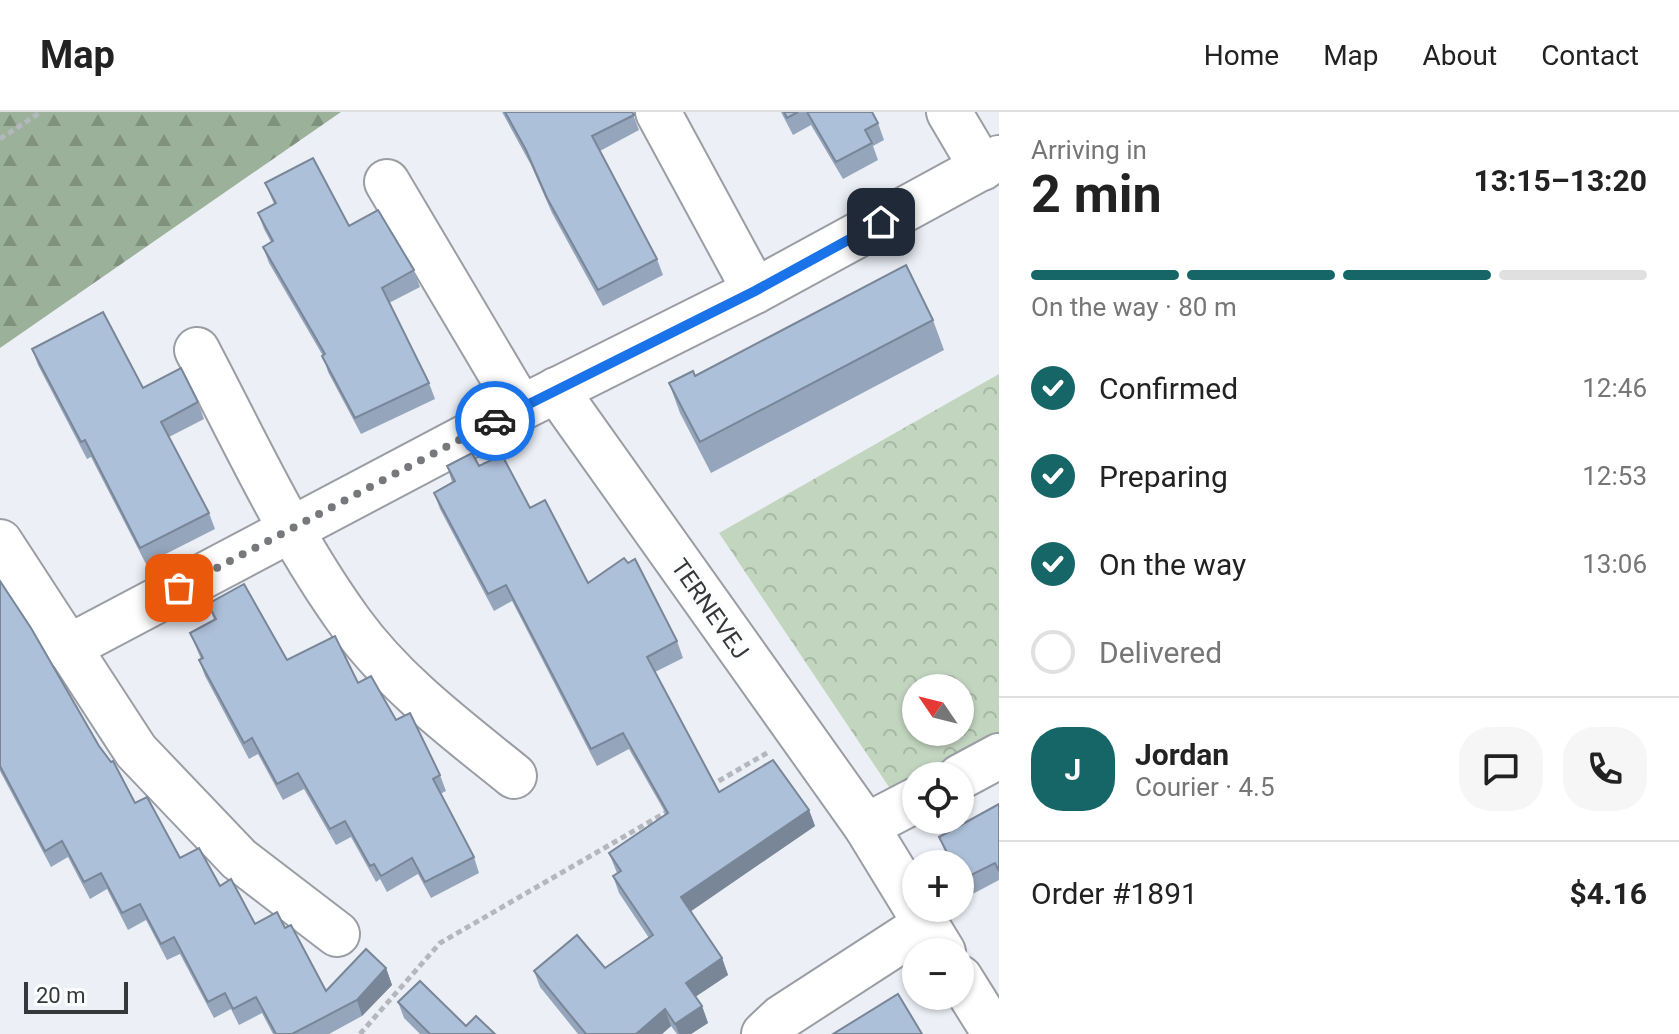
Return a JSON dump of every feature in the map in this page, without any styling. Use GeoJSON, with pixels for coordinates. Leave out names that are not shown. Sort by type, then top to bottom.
{"type":"FeatureCollection","features":[{"type":"Feature","properties":{"kind":"street"},"geometry":{"type":"LineString","coordinates":[[658,112],[755,291]]}},
{"type":"Feature","properties":{"kind":"street"},"geometry":{"type":"LineString","coordinates":[[67,648],[538,399],[755,291],[990,163],[949,112]]}},
{"type":"Feature","properties":{"kind":"street","name":"TERNEVEJ"},"geometry":{"type":"LineString","coordinates":[[387,182],[538,399],[866,826],[935,938]]}},
{"type":"Feature","properties":{"kind":"street"},"geometry":{"type":"LineString","coordinates":[[197,350],[292,528],[350,622],[414,694],[514,776]]}},
{"type":"Feature","properties":{"kind":"street"},"geometry":{"type":"LineString","coordinates":[[0,542],[136,751],[239,859],[337,934]]}},
{"type":"Feature","properties":{"kind":"street"},"geometry":{"type":"LineString","coordinates":[[974,769],[999,756]]}},
{"type":"Feature","properties":{"kind":"street"},"geometry":{"type":"LineString","coordinates":[[866,826],[902,807]]}},
{"type":"Feature","properties":{"kind":"street"},"geometry":{"type":"LineString","coordinates":[[764,1034],[781,1018],[902,955]]}},
{"type":"Feature","properties":{"kind":"street"},"geometry":{"type":"LineString","coordinates":[[974,998],[995,1028]]}},
{"type":"Feature","properties":{"kind":"path"},"geometry":{"type":"LineString","coordinates":[[0,139],[41,112]]}},
{"type":"Feature","properties":{"kind":"path"},"geometry":{"type":"LineString","coordinates":[[703,791],[799,735]]}},
{"type":"Feature","properties":{"kind":"path"},"geometry":{"type":"LineString","coordinates":[[360,1034],[440,943],[675,807]]}},
{"type":"Feature","properties":{"kind":"green space"},"geometry":{"type":"Polygon","coordinates":[[[0,112],[341,112],[0,348],[0,112]]]}},
{"type":"Feature","properties":{"kind":"green space"},"geometry":{"type":"Polygon","coordinates":[[[999,374],[999,733],[944,762],[902,762],[902,784],[891,790],[719,533],[999,374]]]}},
{"type":"Feature","properties":{"kind":"building"},"geometry":{"type":"Polygon","coordinates":[[[505,112],[632,112],[634,115],[592,136],[657,259],[598,290],[547,198],[505,112]]]}},
{"type":"Feature","properties":{"kind":"building"},"geometry":{"type":"Polygon","coordinates":[[[784,112],[798,112],[787,118],[784,112]]]}},
{"type":"Feature","properties":{"kind":"building"},"geometry":{"type":"Polygon","coordinates":[[[807,112],[872,112],[878,123],[865,130],[872,143],[836,162],[807,112]]]}},
{"type":"Feature","properties":{"kind":"building"},"geometry":{"type":"Polygon","coordinates":[[[313,158],[349,226],[378,210],[414,270],[382,288],[429,383],[355,418],[322,356],[325,354],[263,247],[273,241],[258,213],[276,203],[265,183],[313,158]]]}},
{"type":"Feature","properties":{"kind":"building"},"geometry":{"type":"Polygon","coordinates":[[[906,265],[933,320],[700,442],[669,383],[693,371],[695,376],[906,265]]]}},
{"type":"Feature","properties":{"kind":"building"},"geometry":{"type":"Polygon","coordinates":[[[103,312],[143,388],[181,368],[198,402],[161,422],[209,513],[140,548],[85,440],[81,442],[32,349],[103,312]]]}},
{"type":"Feature","properties":{"kind":"building"},"geometry":{"type":"Polygon","coordinates":[[[472,453],[479,466],[502,455],[530,508],[545,500],[588,583],[624,558],[628,563],[635,559],[677,641],[647,657],[719,792],[773,760],[809,810],[681,897],[722,958],[686,983],[702,1006],[675,1024],[665,1009],[636,1034],[586,1034],[534,971],[577,935],[605,968],[653,935],[613,876],[621,871],[609,853],[668,813],[623,733],[591,749],[506,585],[488,594],[434,493],[455,481],[447,466],[472,453]]]}},
{"type":"Feature","properties":{"kind":"building"},"geometry":{"type":"Polygon","coordinates":[[[0,581],[31,628],[99,746],[113,761],[135,803],[147,797],[180,858],[199,848],[220,886],[231,879],[255,924],[277,912],[285,928],[291,925],[326,991],[366,949],[386,968],[357,1000],[292,1034],[276,1034],[256,997],[233,1009],[225,993],[208,1002],[174,937],[161,944],[140,904],[122,913],[101,873],[84,882],[62,841],[45,851],[0,766],[0,581]]]}},
{"type":"Feature","properties":{"kind":"building"},"geometry":{"type":"Polygon","coordinates":[[[244,584],[287,660],[335,636],[358,683],[371,676],[396,720],[410,713],[440,775],[433,779],[474,857],[425,882],[412,858],[381,876],[374,864],[370,866],[345,821],[330,829],[298,773],[277,784],[252,738],[244,743],[199,660],[203,658],[190,633],[216,619],[208,604],[244,584]]]}},
{"type":"Feature","properties":{"kind":"building"},"geometry":{"type":"Polygon","coordinates":[[[999,804],[999,871],[995,863],[974,874],[974,850],[946,850],[939,837],[944,834],[974,834],[974,818],[999,804]]]}},
{"type":"Feature","properties":{"kind":"building"},"geometry":{"type":"Polygon","coordinates":[[[420,981],[466,1026],[476,1016],[495,1034],[430,1034],[398,1002],[420,981]]]}},
{"type":"Feature","properties":{"kind":"building"},"geometry":{"type":"Polygon","coordinates":[[[898,994],[902,1010],[908,1010],[922,1034],[833,1034],[898,994]]]}},
{"type":"Feature","properties":{"kind":"way so far"},"geometry":{"type":"LineString","coordinates":[[179,588],[495,421]]}},
{"type":"Feature","properties":{"kind":"route"},"geometry":{"type":"LineString","coordinates":[[495,421],[755,291],[881,222]]}}]}
